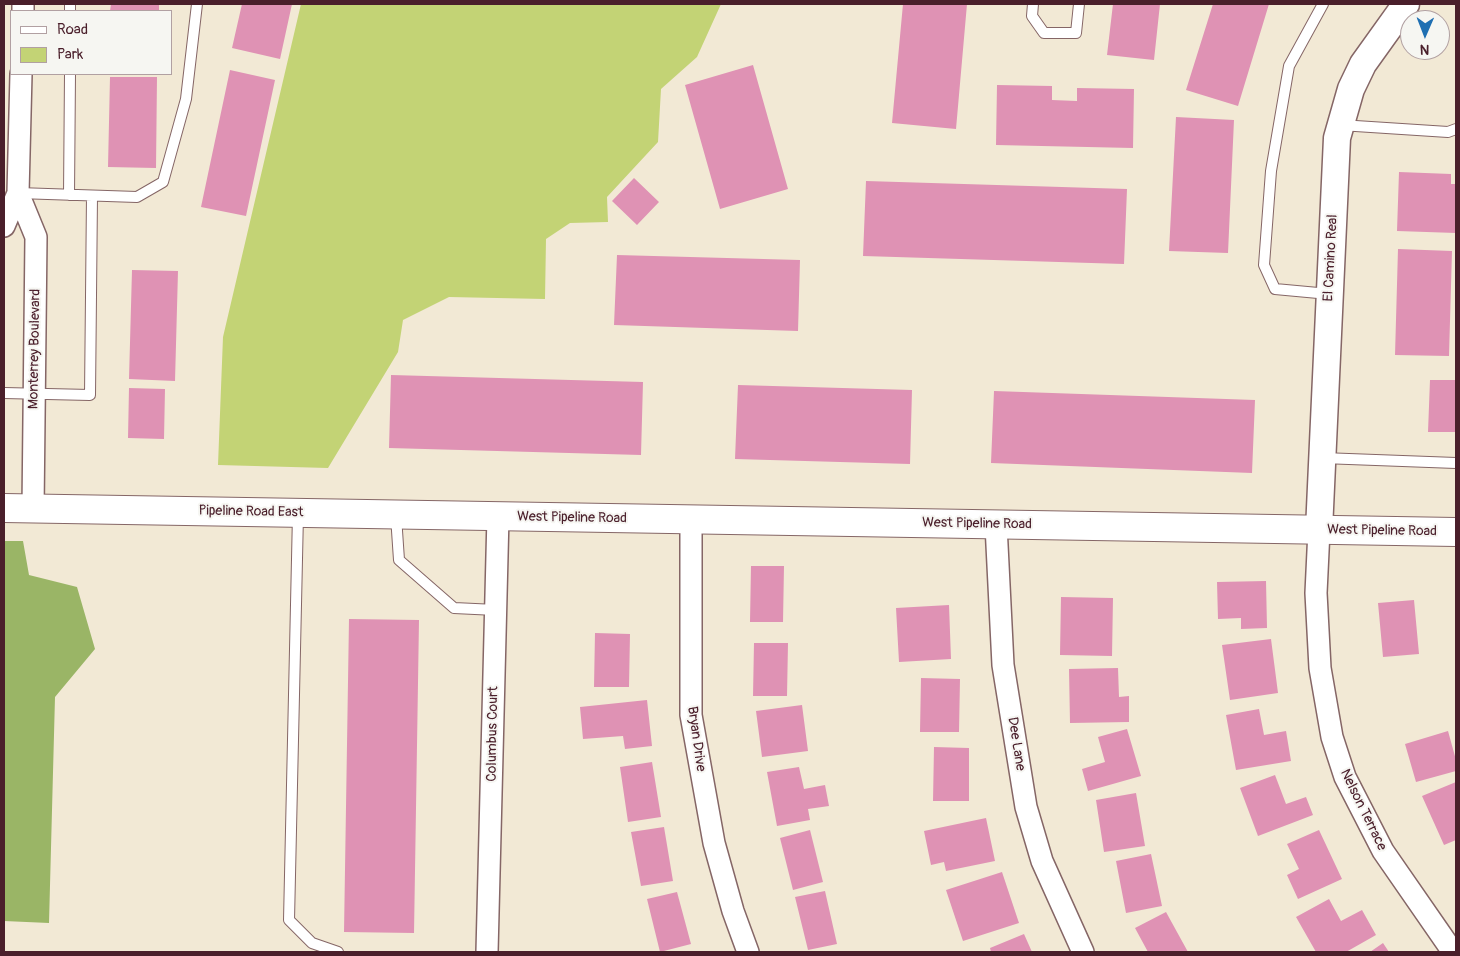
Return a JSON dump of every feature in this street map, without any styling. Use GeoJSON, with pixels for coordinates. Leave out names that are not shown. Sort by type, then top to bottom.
{"type":"FeatureCollection","features":[{"type":"Feature","properties":{"kind":"main road","name":"Pipeline Road East"},"geometry":{"type":"LineString","coordinates":[[4,508],[498,516]]}},
{"type":"Feature","properties":{"kind":"main road","name":"West Pipeline Road"},"geometry":{"type":"LineString","coordinates":[[498,516],[1456,532]]}},
{"type":"Feature","properties":{"kind":"street","name":"El Camino Real"},"geometry":{"type":"LineString","coordinates":[[1319,530],[1337,138],[1351,89],[1363,64],[1406,4]]}},
{"type":"Feature","properties":{"kind":"street","name":"Monterrey Boulevard"},"geometry":{"type":"LineString","coordinates":[[21,75],[15,165],[18,193],[36,237],[33,509]]}},
{"type":"Feature","properties":{"kind":"street","name":"Monterrey Boulevard"},"geometry":{"type":"LineString","coordinates":[[4,226],[18,193]]}},
{"type":"Feature","properties":{"kind":"street","name":"Columbus Court"},"geometry":{"type":"LineString","coordinates":[[486,952],[498,516]]}},
{"type":"Feature","properties":{"kind":"street","name":"Bryan Drive"},"geometry":{"type":"LineString","coordinates":[[691,520],[690,715],[714,843],[733,911],[748,952]]}},
{"type":"Feature","properties":{"kind":"street","name":"Dee Lane"},"geometry":{"type":"LineString","coordinates":[[996,525],[1003,666],[1026,807],[1042,861],[1083,952]]}},
{"type":"Feature","properties":{"kind":"street","name":"Nelson Terrace"},"geometry":{"type":"LineString","coordinates":[[1319,530],[1316,593],[1320,668],[1332,737],[1345,777],[1383,851],[1453,952]]}},
{"type":"Feature","properties":{"kind":"lane"},"geometry":{"type":"LineString","coordinates":[[18,193],[137,197],[163,182],[186,99],[197,4]]}},
{"type":"Feature","properties":{"kind":"lane"},"geometry":{"type":"LineString","coordinates":[[1032,4],[1032,16],[1044,33],[1076,33],[1078,4]]}},
{"type":"Feature","properties":{"kind":"lane"},"geometry":{"type":"LineString","coordinates":[[1323,4],[1289,66],[1271,171],[1264,265],[1275,289],[1330,294]]}},
{"type":"Feature","properties":{"kind":"lane"},"geometry":{"type":"LineString","coordinates":[[69,195],[70,75]]}},
{"type":"Feature","properties":{"kind":"lane"},"geometry":{"type":"LineString","coordinates":[[1340,125],[1448,132],[1456,129]]}},
{"type":"Feature","properties":{"kind":"lane"},"geometry":{"type":"LineString","coordinates":[[4,393],[90,395],[92,196]]}},
{"type":"Feature","properties":{"kind":"lane"},"geometry":{"type":"LineString","coordinates":[[1322,458],[1456,463]]}},
{"type":"Feature","properties":{"kind":"lane"},"geometry":{"type":"LineString","coordinates":[[298,513],[289,920],[312,943],[338,952]]}},
{"type":"Feature","properties":{"kind":"lane"},"geometry":{"type":"LineString","coordinates":[[396,515],[399,560],[454,608],[496,610]]}},
{"type":"Feature","properties":{"kind":"green space"},"geometry":{"type":"Polygon","coordinates":[[[301,4],[721,4],[697,57],[661,89],[658,142],[607,197],[608,222],[570,223],[546,239],[545,299],[449,297],[403,320],[398,352],[328,468],[218,465],[223,337],[301,4]]]}},
{"type":"Feature","properties":{"kind":"green space"},"geometry":{"type":"Polygon","coordinates":[[[4,541],[23,541],[29,575],[77,587],[95,649],[55,697],[49,923],[4,921],[4,541]]]}},
{"type":"Feature","properties":{"kind":"building"},"geometry":{"type":"Polygon","coordinates":[[[111,4],[159,4],[159,10],[110,10],[111,4]]]}},
{"type":"Feature","properties":{"kind":"building"},"geometry":{"type":"Polygon","coordinates":[[[242,4],[292,4],[280,59],[232,48],[242,4]]]}},
{"type":"Feature","properties":{"kind":"building"},"geometry":{"type":"Polygon","coordinates":[[[903,4],[967,4],[956,129],[892,123],[903,4]]]}},
{"type":"Feature","properties":{"kind":"building"},"geometry":{"type":"Polygon","coordinates":[[[1113,4],[1160,4],[1154,60],[1107,55],[1113,4]]]}},
{"type":"Feature","properties":{"kind":"building"},"geometry":{"type":"Polygon","coordinates":[[[1213,4],[1269,4],[1238,106],[1186,90],[1213,4]]]}},
{"type":"Feature","properties":{"kind":"building"},"geometry":{"type":"Polygon","coordinates":[[[753,65],[788,189],[720,209],[685,85],[753,65]]]}},
{"type":"Feature","properties":{"kind":"building"},"geometry":{"type":"Polygon","coordinates":[[[230,70],[275,80],[246,216],[201,207],[230,70]]]}},
{"type":"Feature","properties":{"kind":"building"},"geometry":{"type":"Polygon","coordinates":[[[110,77],[157,77],[156,168],[108,167],[110,77]]]}},
{"type":"Feature","properties":{"kind":"building"},"geometry":{"type":"Polygon","coordinates":[[[997,85],[1052,86],[1052,100],[1077,101],[1077,88],[1134,89],[1133,148],[996,145],[997,85]]]}},
{"type":"Feature","properties":{"kind":"building"},"geometry":{"type":"Polygon","coordinates":[[[1176,117],[1234,120],[1228,253],[1169,251],[1176,117]]]}},
{"type":"Feature","properties":{"kind":"building"},"geometry":{"type":"Polygon","coordinates":[[[1399,172],[1451,174],[1451,184],[1456,184],[1456,233],[1397,231],[1399,172]]]}},
{"type":"Feature","properties":{"kind":"building"},"geometry":{"type":"Polygon","coordinates":[[[634,178],[659,202],[637,225],[612,201],[634,178]]]}},
{"type":"Feature","properties":{"kind":"building"},"geometry":{"type":"Polygon","coordinates":[[[866,181],[1127,189],[1124,264],[863,256],[866,181]]]}},
{"type":"Feature","properties":{"kind":"building"},"geometry":{"type":"Polygon","coordinates":[[[1398,249],[1452,251],[1449,356],[1395,355],[1398,249]]]}},
{"type":"Feature","properties":{"kind":"building"},"geometry":{"type":"Polygon","coordinates":[[[617,255],[800,260],[798,331],[614,325],[617,255]]]}},
{"type":"Feature","properties":{"kind":"building"},"geometry":{"type":"Polygon","coordinates":[[[132,270],[178,271],[175,381],[129,379],[132,270]]]}},
{"type":"Feature","properties":{"kind":"building"},"geometry":{"type":"Polygon","coordinates":[[[391,375],[643,382],[641,455],[389,448],[391,375]]]}},
{"type":"Feature","properties":{"kind":"building"},"geometry":{"type":"Polygon","coordinates":[[[1430,380],[1456,380],[1455,432],[1428,432],[1430,380]]]}},
{"type":"Feature","properties":{"kind":"building"},"geometry":{"type":"Polygon","coordinates":[[[738,385],[912,390],[910,464],[735,459],[738,385]]]}},
{"type":"Feature","properties":{"kind":"building"},"geometry":{"type":"Polygon","coordinates":[[[129,388],[165,389],[164,439],[128,438],[129,388]]]}},
{"type":"Feature","properties":{"kind":"building"},"geometry":{"type":"Polygon","coordinates":[[[994,391],[1255,400],[1252,473],[991,463],[994,391]]]}},
{"type":"Feature","properties":{"kind":"building"},"geometry":{"type":"Polygon","coordinates":[[[751,566],[784,566],[783,622],[750,622],[751,566]]]}},
{"type":"Feature","properties":{"kind":"building"},"geometry":{"type":"Polygon","coordinates":[[[1266,581],[1267,628],[1241,629],[1241,618],[1218,619],[1217,582],[1266,581]]]}},
{"type":"Feature","properties":{"kind":"building"},"geometry":{"type":"Polygon","coordinates":[[[1061,597],[1113,598],[1112,656],[1060,655],[1061,597]]]}},
{"type":"Feature","properties":{"kind":"building"},"geometry":{"type":"Polygon","coordinates":[[[1414,600],[1419,654],[1383,657],[1378,603],[1414,600]]]}},
{"type":"Feature","properties":{"kind":"building"},"geometry":{"type":"Polygon","coordinates":[[[949,605],[951,659],[899,662],[896,608],[949,605]]]}},
{"type":"Feature","properties":{"kind":"building"},"geometry":{"type":"Polygon","coordinates":[[[349,619],[419,620],[414,933],[344,932],[349,619]]]}},
{"type":"Feature","properties":{"kind":"building"},"geometry":{"type":"Polygon","coordinates":[[[595,633],[630,634],[629,687],[594,687],[595,633]]]}},
{"type":"Feature","properties":{"kind":"building"},"geometry":{"type":"Polygon","coordinates":[[[1271,639],[1278,693],[1230,700],[1222,645],[1271,639]]]}},
{"type":"Feature","properties":{"kind":"building"},"geometry":{"type":"Polygon","coordinates":[[[754,643],[788,643],[787,696],[753,696],[754,643]]]}},
{"type":"Feature","properties":{"kind":"building"},"geometry":{"type":"Polygon","coordinates":[[[1118,668],[1119,697],[1129,696],[1129,722],[1070,723],[1069,669],[1118,668]]]}},
{"type":"Feature","properties":{"kind":"building"},"geometry":{"type":"Polygon","coordinates":[[[921,678],[960,679],[959,732],[920,732],[921,678]]]}},
{"type":"Feature","properties":{"kind":"building"},"geometry":{"type":"Polygon","coordinates":[[[647,700],[652,746],[625,749],[623,736],[583,739],[580,707],[647,700]]]}},
{"type":"Feature","properties":{"kind":"building"},"geometry":{"type":"Polygon","coordinates":[[[802,705],[808,751],[762,757],[756,711],[802,705]]]}},
{"type":"Feature","properties":{"kind":"building"},"geometry":{"type":"Polygon","coordinates":[[[1259,709],[1264,735],[1286,731],[1291,761],[1236,770],[1226,715],[1259,709]]]}},
{"type":"Feature","properties":{"kind":"building"},"geometry":{"type":"Polygon","coordinates":[[[1127,729],[1141,776],[1088,791],[1082,769],[1105,762],[1098,737],[1127,729]]]}},
{"type":"Feature","properties":{"kind":"building"},"geometry":{"type":"Polygon","coordinates":[[[1448,731],[1456,760],[1456,771],[1416,782],[1405,744],[1448,731]]]}},
{"type":"Feature","properties":{"kind":"building"},"geometry":{"type":"Polygon","coordinates":[[[934,747],[969,748],[969,801],[933,801],[934,747]]]}},
{"type":"Feature","properties":{"kind":"building"},"geometry":{"type":"Polygon","coordinates":[[[652,762],[661,817],[628,822],[620,767],[652,762]]]}},
{"type":"Feature","properties":{"kind":"building"},"geometry":{"type":"Polygon","coordinates":[[[799,767],[804,789],[825,785],[829,806],[808,809],[810,820],[777,826],[767,772],[799,767]]]}},
{"type":"Feature","properties":{"kind":"building"},"geometry":{"type":"Polygon","coordinates":[[[1275,775],[1286,804],[1306,797],[1313,815],[1258,836],[1240,788],[1275,775]]]}},
{"type":"Feature","properties":{"kind":"building"},"geometry":{"type":"Polygon","coordinates":[[[1456,782],[1456,840],[1444,845],[1422,796],[1456,782]]]}},
{"type":"Feature","properties":{"kind":"building"},"geometry":{"type":"Polygon","coordinates":[[[1136,793],[1145,846],[1104,852],[1096,800],[1136,793]]]}},
{"type":"Feature","properties":{"kind":"building"},"geometry":{"type":"Polygon","coordinates":[[[986,818],[995,861],[946,871],[944,862],[931,865],[924,831],[986,818]]]}},
{"type":"Feature","properties":{"kind":"building"},"geometry":{"type":"Polygon","coordinates":[[[664,827],[673,881],[641,886],[631,832],[664,827]]]}},
{"type":"Feature","properties":{"kind":"building"},"geometry":{"type":"Polygon","coordinates":[[[810,830],[823,882],[793,890],[780,838],[810,830]]]}},
{"type":"Feature","properties":{"kind":"building"},"geometry":{"type":"Polygon","coordinates":[[[1319,830],[1342,879],[1298,899],[1287,875],[1299,869],[1287,844],[1319,830]]]}},
{"type":"Feature","properties":{"kind":"building"},"geometry":{"type":"Polygon","coordinates":[[[1151,854],[1162,906],[1126,913],[1116,861],[1151,854]]]}},
{"type":"Feature","properties":{"kind":"building"},"geometry":{"type":"Polygon","coordinates":[[[1002,872],[1019,923],[963,941],[946,890],[1002,872]]]}},
{"type":"Feature","properties":{"kind":"building"},"geometry":{"type":"Polygon","coordinates":[[[825,891],[837,944],[808,950],[795,897],[825,891]]]}},
{"type":"Feature","properties":{"kind":"building"},"geometry":{"type":"Polygon","coordinates":[[[677,892],[691,944],[660,952],[647,899],[677,892]]]}},
{"type":"Feature","properties":{"kind":"building"},"geometry":{"type":"Polygon","coordinates":[[[1329,899],[1341,921],[1362,910],[1376,935],[1346,952],[1316,952],[1296,917],[1329,899]]]}},
{"type":"Feature","properties":{"kind":"building"},"geometry":{"type":"Polygon","coordinates":[[[1166,912],[1188,952],[1148,952],[1135,928],[1166,912]]]}},
{"type":"Feature","properties":{"kind":"building"},"geometry":{"type":"Polygon","coordinates":[[[1024,934],[1032,952],[991,952],[990,948],[1024,934]]]}},
{"type":"Feature","properties":{"kind":"building"},"geometry":{"type":"Polygon","coordinates":[[[1383,943],[1389,952],[1370,952],[1383,943]]]}}]}
